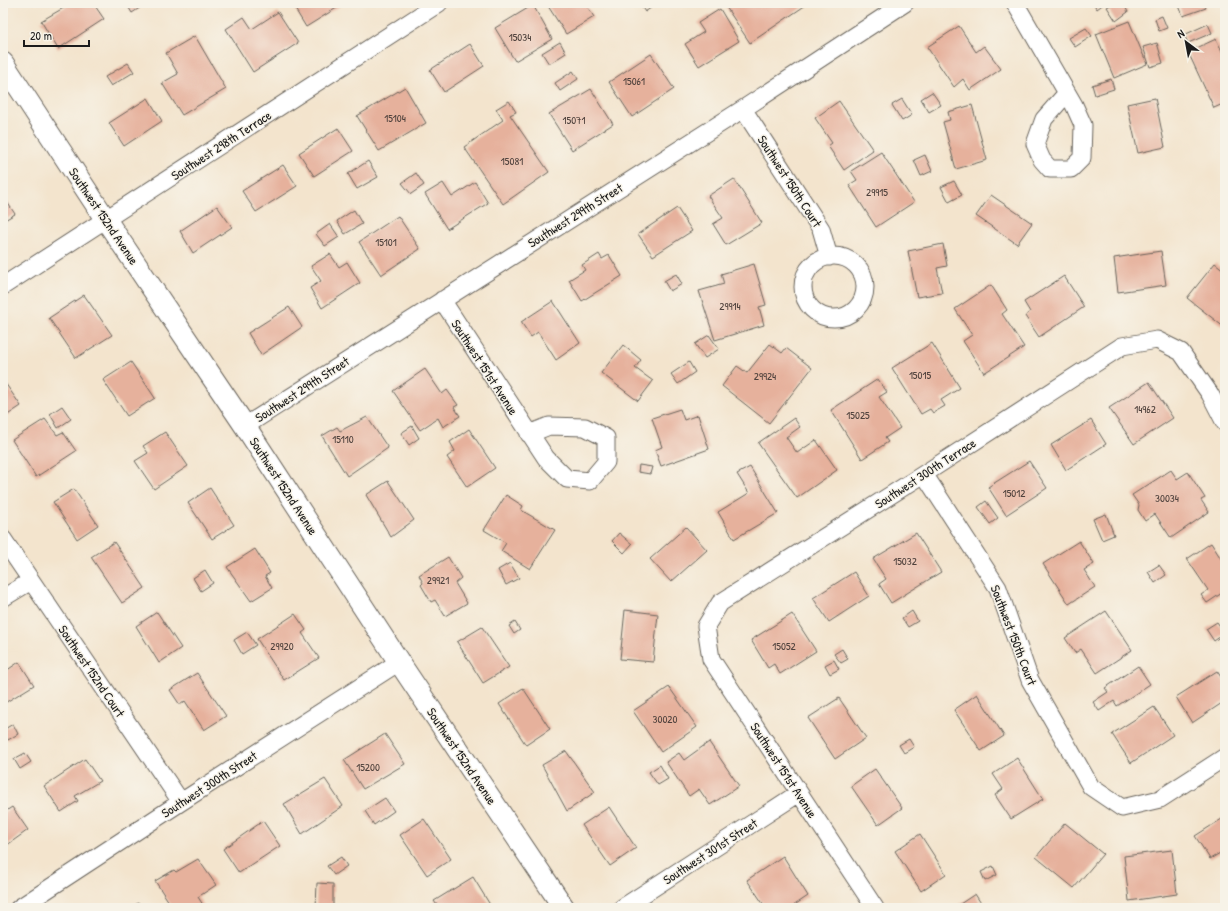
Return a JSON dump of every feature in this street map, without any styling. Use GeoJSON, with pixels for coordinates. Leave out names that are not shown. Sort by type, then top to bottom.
{"type":"FeatureCollection","features":[{"type":"Feature","properties":{"kind":"street","name":"Southwest 298th Terrace"},"geometry":{"type":"LineString","coordinates":[[3,286],[439,3]]}},
{"type":"Feature","properties":{"kind":"street","name":"Southwest 299th Street"},"geometry":{"type":"LineString","coordinates":[[245,426],[743,109],[905,3]]}},
{"type":"Feature","properties":{"kind":"street"},"geometry":{"type":"LineString","coordinates":[[1015,3],[1066,94]]}},
{"type":"Feature","properties":{"kind":"street","name":"Southwest 152nd Avenue"},"geometry":{"type":"LineString","coordinates":[[3,64],[245,426],[399,662],[564,908]]}},
{"type":"Feature","properties":{"kind":"street","name":"Southwest 150th Court"},"geometry":{"type":"LineString","coordinates":[[743,109],[821,229],[829,257]]}},
{"type":"Feature","properties":{"kind":"street","name":"Southwest 151st Avenue"},"geometry":{"type":"LineString","coordinates":[[442,300],[529,434],[546,458],[567,479],[590,482],[606,462],[606,438],[585,427],[549,426],[529,434]]}},
{"type":"Feature","properties":{"kind":"street","name":"Southwest 300th Terrace"},"geometry":{"type":"LineString","coordinates":[[706,626],[720,602],[924,474],[1122,346],[1157,340],[1181,352],[1210,394],[1225,423]]}},
{"type":"Feature","properties":{"kind":"street","name":"Southwest 150th Court"},"geometry":{"type":"LineString","coordinates":[[924,474],[998,588],[1030,680],[1091,787],[1122,808],[1160,799],[1225,757]]}},
{"type":"Feature","properties":{"kind":"street","name":"Southwest 152nd Court"},"geometry":{"type":"LineString","coordinates":[[3,539],[181,802]]}},
{"type":"Feature","properties":{"kind":"street"},"geometry":{"type":"LineString","coordinates":[[3,598],[31,581]]}},
{"type":"Feature","properties":{"kind":"street","name":"Southwest 151st Avenue"},"geometry":{"type":"LineString","coordinates":[[706,626],[711,659],[875,908]]}},
{"type":"Feature","properties":{"kind":"street","name":"Southwest 300th Street"},"geometry":{"type":"LineString","coordinates":[[19,908],[399,662]]}},
{"type":"Feature","properties":{"kind":"street","name":"Southwest 301st Street"},"geometry":{"type":"LineString","coordinates":[[622,908],[799,793]]}},
{"type":"Feature","properties":{"kind":"building"},"geometry":{"type":"Polygon","coordinates":[[[72,3],[93,3],[104,19],[58,49],[41,21],[72,3]]]}},
{"type":"Feature","properties":{"kind":"building"},"geometry":{"type":"Polygon","coordinates":[[[126,3],[147,3],[132,13],[126,3]]]}},
{"type":"Feature","properties":{"kind":"building"},"geometry":{"type":"Polygon","coordinates":[[[546,3],[585,3],[594,17],[566,34],[546,3]]]}},
{"type":"Feature","properties":{"kind":"building"},"geometry":{"type":"Polygon","coordinates":[[[639,3],[653,3],[655,5],[645,12],[639,3]]]}},
{"type":"Feature","properties":{"kind":"building"},"geometry":{"type":"Polygon","coordinates":[[[732,3],[805,3],[806,5],[750,43],[726,7],[732,3]]]}},
{"type":"Feature","properties":{"kind":"building"},"geometry":{"type":"Polygon","coordinates":[[[1093,3],[1105,3],[1097,9],[1093,3]]]}},
{"type":"Feature","properties":{"kind":"building"},"geometry":{"type":"Polygon","coordinates":[[[1114,3],[1123,3],[1128,12],[1116,21],[1107,7],[1114,3]]]}},
{"type":"Feature","properties":{"kind":"building"},"geometry":{"type":"Polygon","coordinates":[[[1178,3],[1204,3],[1206,8],[1183,16],[1178,3]]]}},
{"type":"Feature","properties":{"kind":"building"},"geometry":{"type":"Polygon","coordinates":[[[292,4],[343,4],[306,27],[292,4]]]}},
{"type":"Feature","properties":{"kind":"building"},"geometry":{"type":"Polygon","coordinates":[[[533,5],[552,39],[515,61],[495,28],[533,5]]]}},
{"type":"Feature","properties":{"kind":"building"},"geometry":{"type":"Polygon","coordinates":[[[720,9],[739,41],[699,66],[685,44],[704,32],[698,23],[720,9]]]}},
{"type":"Feature","properties":{"kind":"building"},"geometry":{"type":"Polygon","coordinates":[[[278,12],[298,43],[253,72],[226,29],[244,17],[252,29],[278,12]]]}},
{"type":"Feature","properties":{"kind":"building"},"geometry":{"type":"Polygon","coordinates":[[[1162,16],[1167,28],[1159,31],[1155,19],[1162,16]]]}},
{"type":"Feature","properties":{"kind":"building"},"geometry":{"type":"Polygon","coordinates":[[[1129,21],[1147,64],[1114,78],[1096,34],[1129,21]]]}},
{"type":"Feature","properties":{"kind":"building"},"geometry":{"type":"Polygon","coordinates":[[[1208,24],[1212,33],[1188,43],[1184,35],[1208,24]]]}},
{"type":"Feature","properties":{"kind":"building"},"geometry":{"type":"Polygon","coordinates":[[[959,26],[976,52],[984,46],[1001,69],[970,90],[963,79],[954,87],[927,47],[959,26]]]}},
{"type":"Feature","properties":{"kind":"building"},"geometry":{"type":"Polygon","coordinates":[[[1086,28],[1092,36],[1075,47],[1069,38],[1086,28]]]}},
{"type":"Feature","properties":{"kind":"building"},"geometry":{"type":"Polygon","coordinates":[[[195,36],[226,89],[182,115],[162,83],[178,74],[166,53],[195,36]]]}},
{"type":"Feature","properties":{"kind":"building"},"geometry":{"type":"Polygon","coordinates":[[[1216,39],[1225,57],[1225,103],[1214,108],[1188,52],[1216,39]]]}},
{"type":"Feature","properties":{"kind":"building"},"geometry":{"type":"Polygon","coordinates":[[[560,42],[566,53],[549,64],[542,53],[560,42]]]}},
{"type":"Feature","properties":{"kind":"building"},"geometry":{"type":"Polygon","coordinates":[[[1157,43],[1163,63],[1150,67],[1143,47],[1157,43]]]}},
{"type":"Feature","properties":{"kind":"building"},"geometry":{"type":"Polygon","coordinates":[[[470,44],[484,66],[444,92],[430,70],[470,44]]]}},
{"type":"Feature","properties":{"kind":"building"},"geometry":{"type":"Polygon","coordinates":[[[651,54],[674,89],[632,117],[609,82],[651,54]]]}},
{"type":"Feature","properties":{"kind":"building"},"geometry":{"type":"Polygon","coordinates":[[[128,63],[134,72],[111,86],[105,77],[128,63]]]}},
{"type":"Feature","properties":{"kind":"building"},"geometry":{"type":"Polygon","coordinates":[[[573,71],[578,79],[560,91],[555,83],[573,71]]]}},
{"type":"Feature","properties":{"kind":"building"},"geometry":{"type":"Polygon","coordinates":[[[1111,79],[1114,89],[1095,95],[1092,85],[1111,79]]]}},
{"type":"Feature","properties":{"kind":"building"},"geometry":{"type":"Polygon","coordinates":[[[405,87],[426,123],[379,151],[357,116],[405,87]]]}},
{"type":"Feature","properties":{"kind":"building"},"geometry":{"type":"Polygon","coordinates":[[[591,89],[613,124],[572,150],[549,114],[591,89]]]}},
{"type":"Feature","properties":{"kind":"building"},"geometry":{"type":"Polygon","coordinates":[[[932,92],[941,105],[929,112],[921,99],[932,92]]]}},
{"type":"Feature","properties":{"kind":"building"},"geometry":{"type":"Polygon","coordinates":[[[148,98],[162,121],[124,146],[109,123],[148,98]]]}},
{"type":"Feature","properties":{"kind":"building"},"geometry":{"type":"Polygon","coordinates":[[[1155,98],[1165,147],[1138,153],[1127,104],[1155,98]]]}},
{"type":"Feature","properties":{"kind":"building"},"geometry":{"type":"Polygon","coordinates":[[[902,99],[912,115],[902,121],[892,105],[902,99]]]}},
{"type":"Feature","properties":{"kind":"building"},"geometry":{"type":"Polygon","coordinates":[[[509,101],[516,112],[510,115],[549,172],[503,204],[464,147],[503,120],[496,109],[509,101]]]}},
{"type":"Feature","properties":{"kind":"building"},"geometry":{"type":"Polygon","coordinates":[[[839,101],[873,150],[844,170],[828,146],[832,143],[815,118],[839,101]]]}},
{"type":"Feature","properties":{"kind":"building"},"geometry":{"type":"Polygon","coordinates":[[[972,105],[987,160],[956,169],[943,122],[950,120],[948,112],[972,105]]]}},
{"type":"Feature","properties":{"kind":"building"},"geometry":{"type":"Polygon","coordinates":[[[338,128],[353,151],[314,176],[299,153],[338,128]]]}},
{"type":"Feature","properties":{"kind":"building"},"geometry":{"type":"Polygon","coordinates":[[[881,152],[914,202],[876,227],[849,185],[857,180],[851,171],[881,152]]]}},
{"type":"Feature","properties":{"kind":"building"},"geometry":{"type":"Polygon","coordinates":[[[925,155],[932,171],[921,176],[914,160],[925,155]]]}},
{"type":"Feature","properties":{"kind":"building"},"geometry":{"type":"Polygon","coordinates":[[[368,161],[378,177],[357,189],[348,174],[368,161]]]}},
{"type":"Feature","properties":{"kind":"building"},"geometry":{"type":"Polygon","coordinates":[[[283,165],[297,186],[256,212],[242,191],[283,165]]]}},
{"type":"Feature","properties":{"kind":"building"},"geometry":{"type":"Polygon","coordinates":[[[416,173],[424,185],[411,194],[402,183],[416,173]]]}},
{"type":"Feature","properties":{"kind":"building"},"geometry":{"type":"Polygon","coordinates":[[[734,179],[762,223],[726,245],[713,224],[723,218],[708,196],[734,179]]]}},
{"type":"Feature","properties":{"kind":"building"},"geometry":{"type":"Polygon","coordinates":[[[954,181],[962,195],[949,202],[941,187],[954,181]]]}},
{"type":"Feature","properties":{"kind":"building"},"geometry":{"type":"Polygon","coordinates":[[[475,182],[488,203],[447,229],[425,194],[443,183],[452,197],[475,182]]]}},
{"type":"Feature","properties":{"kind":"building"},"geometry":{"type":"Polygon","coordinates":[[[991,195],[1032,223],[1017,244],[976,216],[991,195]]]}},
{"type":"Feature","properties":{"kind":"building"},"geometry":{"type":"Polygon","coordinates":[[[3,196],[15,214],[3,221],[3,196]]]}},
{"type":"Feature","properties":{"kind":"building"},"geometry":{"type":"Polygon","coordinates":[[[217,206],[232,227],[193,253],[180,231],[217,206]]]}},
{"type":"Feature","properties":{"kind":"building"},"geometry":{"type":"Polygon","coordinates":[[[677,208],[692,231],[653,256],[638,234],[677,208]]]}},
{"type":"Feature","properties":{"kind":"building"},"geometry":{"type":"Polygon","coordinates":[[[354,210],[362,224],[345,234],[337,221],[354,210]]]}},
{"type":"Feature","properties":{"kind":"building"},"geometry":{"type":"Polygon","coordinates":[[[398,216],[420,249],[381,275],[359,242],[398,216]]]}},
{"type":"Feature","properties":{"kind":"building"},"geometry":{"type":"Polygon","coordinates":[[[330,224],[339,237],[325,246],[316,234],[330,224]]]}},
{"type":"Feature","properties":{"kind":"building"},"geometry":{"type":"Polygon","coordinates":[[[943,244],[947,266],[937,268],[942,293],[917,297],[908,251],[943,244]]]}},
{"type":"Feature","properties":{"kind":"building"},"geometry":{"type":"Polygon","coordinates":[[[1161,251],[1166,285],[1118,292],[1114,258],[1161,251]]]}},
{"type":"Feature","properties":{"kind":"building"},"geometry":{"type":"Polygon","coordinates":[[[330,254],[339,267],[347,262],[360,283],[322,308],[310,288],[321,281],[311,266],[330,254]]]}},
{"type":"Feature","properties":{"kind":"building"},"geometry":{"type":"Polygon","coordinates":[[[599,254],[602,259],[609,255],[622,276],[582,301],[569,280],[585,270],[582,265],[599,254]]]}},
{"type":"Feature","properties":{"kind":"building"},"geometry":{"type":"Polygon","coordinates":[[[1215,263],[1225,271],[1225,328],[1187,298],[1215,263]]]}},
{"type":"Feature","properties":{"kind":"building"},"geometry":{"type":"Polygon","coordinates":[[[754,264],[766,305],[759,307],[764,325],[715,340],[699,291],[724,284],[721,274],[754,264]]]}},
{"type":"Feature","properties":{"kind":"building"},"geometry":{"type":"Polygon","coordinates":[[[676,274],[682,284],[670,291],[664,281],[676,274]]]}},
{"type":"Feature","properties":{"kind":"building"},"geometry":{"type":"Polygon","coordinates":[[[1064,276],[1084,307],[1039,337],[1025,316],[1030,312],[1024,302],[1064,276]]]}},
{"type":"Feature","properties":{"kind":"building"},"geometry":{"type":"Polygon","coordinates":[[[991,285],[1007,310],[1002,314],[1024,347],[984,373],[963,341],[972,335],[955,309],[991,285]]]}},
{"type":"Feature","properties":{"kind":"building"},"geometry":{"type":"Polygon","coordinates":[[[84,295],[112,335],[76,358],[49,318],[84,295]]]}},
{"type":"Feature","properties":{"kind":"building"},"geometry":{"type":"Polygon","coordinates":[[[553,301],[580,343],[556,360],[538,332],[531,337],[521,322],[553,301]]]}},
{"type":"Feature","properties":{"kind":"building"},"geometry":{"type":"Polygon","coordinates":[[[289,307],[302,327],[261,355],[248,333],[289,307]]]}},
{"type":"Feature","properties":{"kind":"building"},"geometry":{"type":"Polygon","coordinates":[[[709,335],[719,349],[705,358],[695,344],[709,335]]]}},
{"type":"Feature","properties":{"kind":"building"},"geometry":{"type":"Polygon","coordinates":[[[932,343],[960,388],[941,400],[945,406],[933,413],[930,409],[921,414],[892,368],[932,343]]]}},
{"type":"Feature","properties":{"kind":"building"},"geometry":{"type":"Polygon","coordinates":[[[770,344],[782,353],[786,348],[812,368],[769,423],[722,386],[737,366],[747,373],[770,344]]]}},
{"type":"Feature","properties":{"kind":"building"},"geometry":{"type":"Polygon","coordinates":[[[623,345],[641,360],[635,368],[653,381],[638,401],[601,373],[623,345]]]}},
{"type":"Feature","properties":{"kind":"building"},"geometry":{"type":"Polygon","coordinates":[[[131,362],[155,398],[127,416],[103,380],[131,362]]]}},
{"type":"Feature","properties":{"kind":"building"},"geometry":{"type":"Polygon","coordinates":[[[689,362],[695,372],[678,384],[671,374],[689,362]]]}},
{"type":"Feature","properties":{"kind":"building"},"geometry":{"type":"Polygon","coordinates":[[[425,369],[442,394],[447,390],[458,405],[454,407],[460,416],[443,427],[438,418],[420,430],[393,391],[425,369]]]}},
{"type":"Feature","properties":{"kind":"building"},"geometry":{"type":"Polygon","coordinates":[[[878,379],[887,392],[879,397],[900,428],[885,438],[888,442],[862,459],[831,410],[878,379]]]}},
{"type":"Feature","properties":{"kind":"building"},"geometry":{"type":"Polygon","coordinates":[[[3,380],[21,406],[3,418],[3,380]]]}},
{"type":"Feature","properties":{"kind":"building"},"geometry":{"type":"Polygon","coordinates":[[[1149,382],[1173,418],[1134,444],[1109,408],[1149,382]]]}},
{"type":"Feature","properties":{"kind":"building"},"geometry":{"type":"Polygon","coordinates":[[[62,406],[71,419],[58,428],[50,414],[62,406]]]}},
{"type":"Feature","properties":{"kind":"building"},"geometry":{"type":"Polygon","coordinates":[[[680,409],[684,420],[698,415],[709,449],[661,466],[655,450],[662,447],[652,418],[680,409]]]}},
{"type":"Feature","properties":{"kind":"building"},"geometry":{"type":"Polygon","coordinates":[[[367,417],[388,448],[347,476],[322,436],[337,427],[340,431],[367,417]]]}},
{"type":"Feature","properties":{"kind":"building"},"geometry":{"type":"Polygon","coordinates":[[[794,418],[800,427],[786,437],[797,453],[816,440],[837,470],[797,498],[758,443],[794,418]]]}},
{"type":"Feature","properties":{"kind":"building"},"geometry":{"type":"Polygon","coordinates":[[[45,419],[57,435],[63,432],[76,451],[36,477],[12,440],[45,419]]]}},
{"type":"Feature","properties":{"kind":"building"},"geometry":{"type":"Polygon","coordinates":[[[1091,420],[1106,444],[1066,470],[1051,445],[1091,420]]]}},
{"type":"Feature","properties":{"kind":"building"},"geometry":{"type":"Polygon","coordinates":[[[412,426],[419,438],[409,445],[401,433],[412,426]]]}},
{"type":"Feature","properties":{"kind":"building"},"geometry":{"type":"Polygon","coordinates":[[[469,429],[495,468],[467,487],[447,457],[455,451],[450,442],[469,429]]]}},
{"type":"Feature","properties":{"kind":"building"},"geometry":{"type":"Polygon","coordinates":[[[165,432],[188,466],[154,489],[135,461],[148,453],[143,446],[165,432]]]}},
{"type":"Feature","properties":{"kind":"building"},"geometry":{"type":"Polygon","coordinates":[[[1029,461],[1047,488],[1006,515],[988,487],[1029,461]]]}},
{"type":"Feature","properties":{"kind":"building"},"geometry":{"type":"Polygon","coordinates":[[[639,465],[652,467],[650,474],[638,472],[639,465]]]}},
{"type":"Feature","properties":{"kind":"building"},"geometry":{"type":"Polygon","coordinates":[[[750,467],[778,513],[734,539],[718,512],[749,493],[737,474],[750,467]]]}},
{"type":"Feature","properties":{"kind":"building"},"geometry":{"type":"Polygon","coordinates":[[[1171,470],[1177,479],[1188,472],[1205,498],[1201,500],[1209,512],[1171,538],[1155,514],[1145,521],[1138,510],[1139,505],[1132,495],[1171,470]]]}},
{"type":"Feature","properties":{"kind":"building"},"geometry":{"type":"Polygon","coordinates":[[[388,481],[414,520],[391,537],[366,495],[388,481]]]}},
{"type":"Feature","properties":{"kind":"building"},"geometry":{"type":"Polygon","coordinates":[[[210,488],[234,525],[212,539],[188,503],[210,488]]]}},
{"type":"Feature","properties":{"kind":"building"},"geometry":{"type":"Polygon","coordinates":[[[74,489],[98,525],[77,539],[53,502],[74,489]]]}},
{"type":"Feature","properties":{"kind":"building"},"geometry":{"type":"Polygon","coordinates":[[[506,495],[523,506],[521,510],[555,530],[530,569],[501,551],[506,543],[484,530],[506,495]]]}},
{"type":"Feature","properties":{"kind":"building"},"geometry":{"type":"Polygon","coordinates":[[[986,501],[998,518],[990,524],[978,507],[986,501]]]}},
{"type":"Feature","properties":{"kind":"building"},"geometry":{"type":"Polygon","coordinates":[[[1106,514],[1114,535],[1102,540],[1093,519],[1106,514]]]}},
{"type":"Feature","properties":{"kind":"building"},"geometry":{"type":"Polygon","coordinates":[[[686,527],[707,550],[671,582],[650,559],[686,527]]]}},
{"type":"Feature","properties":{"kind":"building"},"geometry":{"type":"Polygon","coordinates":[[[619,533],[632,544],[624,553],[612,541],[619,533]]]}},
{"type":"Feature","properties":{"kind":"building"},"geometry":{"type":"Polygon","coordinates":[[[916,533],[941,572],[891,603],[879,584],[886,579],[873,559],[916,533]]]}},
{"type":"Feature","properties":{"kind":"building"},"geometry":{"type":"Polygon","coordinates":[[[1079,541],[1094,564],[1084,570],[1095,587],[1069,604],[1043,564],[1079,541]]]}},
{"type":"Feature","properties":{"kind":"building"},"geometry":{"type":"Polygon","coordinates":[[[114,542],[145,588],[122,603],[91,557],[114,542]]]}},
{"type":"Feature","properties":{"kind":"building"},"geometry":{"type":"Polygon","coordinates":[[[1211,543],[1225,565],[1225,591],[1207,603],[1201,595],[1208,590],[1187,559],[1211,543]]]}},
{"type":"Feature","properties":{"kind":"building"},"geometry":{"type":"Polygon","coordinates":[[[255,549],[270,573],[265,576],[272,588],[251,601],[227,567],[255,549]]]}},
{"type":"Feature","properties":{"kind":"building"},"geometry":{"type":"Polygon","coordinates":[[[448,557],[461,578],[455,583],[467,603],[445,616],[435,600],[431,602],[421,585],[423,583],[419,575],[448,557]]]}},
{"type":"Feature","properties":{"kind":"building"},"geometry":{"type":"Polygon","coordinates":[[[510,563],[519,578],[506,585],[498,570],[510,563]]]}},
{"type":"Feature","properties":{"kind":"building"},"geometry":{"type":"Polygon","coordinates":[[[1159,565],[1166,575],[1155,583],[1148,572],[1159,565]]]}},
{"type":"Feature","properties":{"kind":"building"},"geometry":{"type":"Polygon","coordinates":[[[205,570],[213,583],[201,591],[193,578],[205,570]]]}},
{"type":"Feature","properties":{"kind":"building"},"geometry":{"type":"Polygon","coordinates":[[[854,572],[869,596],[829,622],[813,598],[854,572]]]}},
{"type":"Feature","properties":{"kind":"building"},"geometry":{"type":"Polygon","coordinates":[[[625,610],[658,614],[653,662],[620,659],[625,610]]]}},
{"type":"Feature","properties":{"kind":"building"},"geometry":{"type":"Polygon","coordinates":[[[912,611],[918,621],[908,627],[902,618],[912,611]]]}},
{"type":"Feature","properties":{"kind":"building"},"geometry":{"type":"Polygon","coordinates":[[[1106,611],[1132,650],[1097,673],[1081,649],[1075,653],[1065,638],[1106,611]]]}},
{"type":"Feature","properties":{"kind":"building"},"geometry":{"type":"Polygon","coordinates":[[[157,612],[181,648],[159,663],[136,626],[157,612]]]}},
{"type":"Feature","properties":{"kind":"building"},"geometry":{"type":"Polygon","coordinates":[[[295,614],[306,630],[302,633],[319,658],[284,680],[257,639],[295,614]]]}},
{"type":"Feature","properties":{"kind":"building"},"geometry":{"type":"Polygon","coordinates":[[[792,614],[816,651],[780,674],[774,664],[768,668],[751,640],[792,614]]]}},
{"type":"Feature","properties":{"kind":"building"},"geometry":{"type":"Polygon","coordinates":[[[515,622],[520,630],[514,634],[509,626],[515,622]]]}},
{"type":"Feature","properties":{"kind":"building"},"geometry":{"type":"Polygon","coordinates":[[[1217,622],[1225,633],[1214,641],[1206,629],[1217,622]]]}},
{"type":"Feature","properties":{"kind":"building"},"geometry":{"type":"Polygon","coordinates":[[[482,627],[509,667],[483,683],[457,642],[482,627]]]}},
{"type":"Feature","properties":{"kind":"building"},"geometry":{"type":"Polygon","coordinates":[[[247,632],[256,645],[242,654],[234,640],[247,632]]]}},
{"type":"Feature","properties":{"kind":"building"},"geometry":{"type":"Polygon","coordinates":[[[842,649],[848,659],[841,663],[834,654],[842,649]]]}},
{"type":"Feature","properties":{"kind":"building"},"geometry":{"type":"Polygon","coordinates":[[[834,660],[839,669],[830,674],[825,665],[834,660]]]}},
{"type":"Feature","properties":{"kind":"building"},"geometry":{"type":"Polygon","coordinates":[[[19,662],[34,685],[3,704],[3,673],[19,662]]]}},
{"type":"Feature","properties":{"kind":"building"},"geometry":{"type":"Polygon","coordinates":[[[1138,666],[1150,684],[1117,706],[1114,701],[1099,711],[1093,702],[1108,692],[1105,688],[1138,666]]]}},
{"type":"Feature","properties":{"kind":"building"},"geometry":{"type":"Polygon","coordinates":[[[1217,671],[1225,683],[1225,701],[1192,723],[1176,697],[1217,671]]]}},
{"type":"Feature","properties":{"kind":"building"},"geometry":{"type":"Polygon","coordinates":[[[197,673],[226,716],[204,730],[185,701],[180,705],[170,690],[197,673]]]}},
{"type":"Feature","properties":{"kind":"building"},"geometry":{"type":"Polygon","coordinates":[[[669,687],[697,727],[661,752],[633,711],[669,687]]]}},
{"type":"Feature","properties":{"kind":"building"},"geometry":{"type":"Polygon","coordinates":[[[523,688],[550,729],[526,745],[499,704],[523,688]]]}},
{"type":"Feature","properties":{"kind":"building"},"geometry":{"type":"Polygon","coordinates":[[[977,694],[1004,736],[981,751],[954,710],[977,694]]]}},
{"type":"Feature","properties":{"kind":"building"},"geometry":{"type":"Polygon","coordinates":[[[839,698],[866,738],[835,759],[808,718],[839,698]]]}},
{"type":"Feature","properties":{"kind":"building"},"geometry":{"type":"Polygon","coordinates":[[[1154,707],[1173,735],[1131,763],[1112,734],[1154,707]]]}},
{"type":"Feature","properties":{"kind":"building"},"geometry":{"type":"Polygon","coordinates":[[[13,724],[18,734],[8,740],[3,733],[3,730],[13,724]]]}},
{"type":"Feature","properties":{"kind":"building"},"geometry":{"type":"Polygon","coordinates":[[[385,734],[405,764],[363,789],[344,760],[385,734]]]}},
{"type":"Feature","properties":{"kind":"building"},"geometry":{"type":"Polygon","coordinates":[[[909,739],[914,747],[904,753],[899,745],[909,739]]]}},
{"type":"Feature","properties":{"kind":"building"},"geometry":{"type":"Polygon","coordinates":[[[709,742],[739,786],[710,805],[699,789],[689,796],[666,762],[679,753],[684,760],[709,742]]]}},
{"type":"Feature","properties":{"kind":"building"},"geometry":{"type":"Polygon","coordinates":[[[566,751],[595,792],[567,811],[542,765],[566,751]]]}},
{"type":"Feature","properties":{"kind":"building"},"geometry":{"type":"Polygon","coordinates":[[[25,753],[31,762],[20,769],[14,759],[25,753]]]}},
{"type":"Feature","properties":{"kind":"building"},"geometry":{"type":"Polygon","coordinates":[[[1017,758],[1043,799],[1011,819],[995,795],[1003,789],[993,774],[1017,758]]]}},
{"type":"Feature","properties":{"kind":"building"},"geometry":{"type":"Polygon","coordinates":[[[85,759],[100,781],[75,796],[78,801],[61,812],[44,786],[85,759]]]}},
{"type":"Feature","properties":{"kind":"building"},"geometry":{"type":"Polygon","coordinates":[[[660,765],[668,779],[658,785],[649,772],[660,765]]]}},
{"type":"Feature","properties":{"kind":"building"},"geometry":{"type":"Polygon","coordinates":[[[875,769],[902,808],[878,825],[851,786],[875,769]]]}},
{"type":"Feature","properties":{"kind":"building"},"geometry":{"type":"Polygon","coordinates":[[[325,779],[343,806],[302,834],[284,804],[325,779]]]}},
{"type":"Feature","properties":{"kind":"building"},"geometry":{"type":"Polygon","coordinates":[[[385,798],[394,811],[374,825],[365,811],[385,798]]]}},
{"type":"Feature","properties":{"kind":"building"},"geometry":{"type":"Polygon","coordinates":[[[12,807],[28,830],[3,848],[3,813],[12,807]]]}},
{"type":"Feature","properties":{"kind":"building"},"geometry":{"type":"Polygon","coordinates":[[[609,807],[636,848],[610,866],[582,825],[609,807]]]}},
{"type":"Feature","properties":{"kind":"building"},"geometry":{"type":"Polygon","coordinates":[[[1225,817],[1225,850],[1210,859],[1195,836],[1225,817]]]}},
{"type":"Feature","properties":{"kind":"building"},"geometry":{"type":"Polygon","coordinates":[[[424,819],[451,859],[427,875],[400,835],[424,819]]]}},
{"type":"Feature","properties":{"kind":"building"},"geometry":{"type":"Polygon","coordinates":[[[263,821],[280,846],[239,873],[223,849],[263,821]]]}},
{"type":"Feature","properties":{"kind":"building"},"geometry":{"type":"Polygon","coordinates":[[[1065,823],[1103,854],[1074,888],[1036,857],[1065,823]]]}},
{"type":"Feature","properties":{"kind":"building"},"geometry":{"type":"Polygon","coordinates":[[[920,834],[946,874],[921,891],[895,851],[920,834]]]}},
{"type":"Feature","properties":{"kind":"building"},"geometry":{"type":"Polygon","coordinates":[[[1172,850],[1177,894],[1129,901],[1124,856],[1172,850]]]}},
{"type":"Feature","properties":{"kind":"building"},"geometry":{"type":"Polygon","coordinates":[[[783,856],[808,896],[790,908],[766,908],[747,880],[783,856]]]}},
{"type":"Feature","properties":{"kind":"building"},"geometry":{"type":"Polygon","coordinates":[[[341,857],[347,866],[334,875],[327,866],[341,857]]]}},
{"type":"Feature","properties":{"kind":"building"},"geometry":{"type":"Polygon","coordinates":[[[198,859],[216,885],[198,897],[205,908],[173,908],[155,881],[174,870],[176,872],[198,859]]]}},
{"type":"Feature","properties":{"kind":"building"},"geometry":{"type":"Polygon","coordinates":[[[993,866],[997,875],[985,881],[981,872],[993,866]]]}},
{"type":"Feature","properties":{"kind":"building"},"geometry":{"type":"Polygon","coordinates":[[[473,877],[492,908],[439,908],[434,901],[473,877]]]}},
{"type":"Feature","properties":{"kind":"building"},"geometry":{"type":"Polygon","coordinates":[[[317,883],[333,884],[333,908],[316,908],[317,883]]]}},
{"type":"Feature","properties":{"kind":"building"},"geometry":{"type":"Polygon","coordinates":[[[975,894],[984,908],[954,908],[975,894]]]}},
{"type":"Feature","properties":{"kind":"building"},"geometry":{"type":"Polygon","coordinates":[[[138,903],[142,908],[130,908],[138,903]]]}}]}
